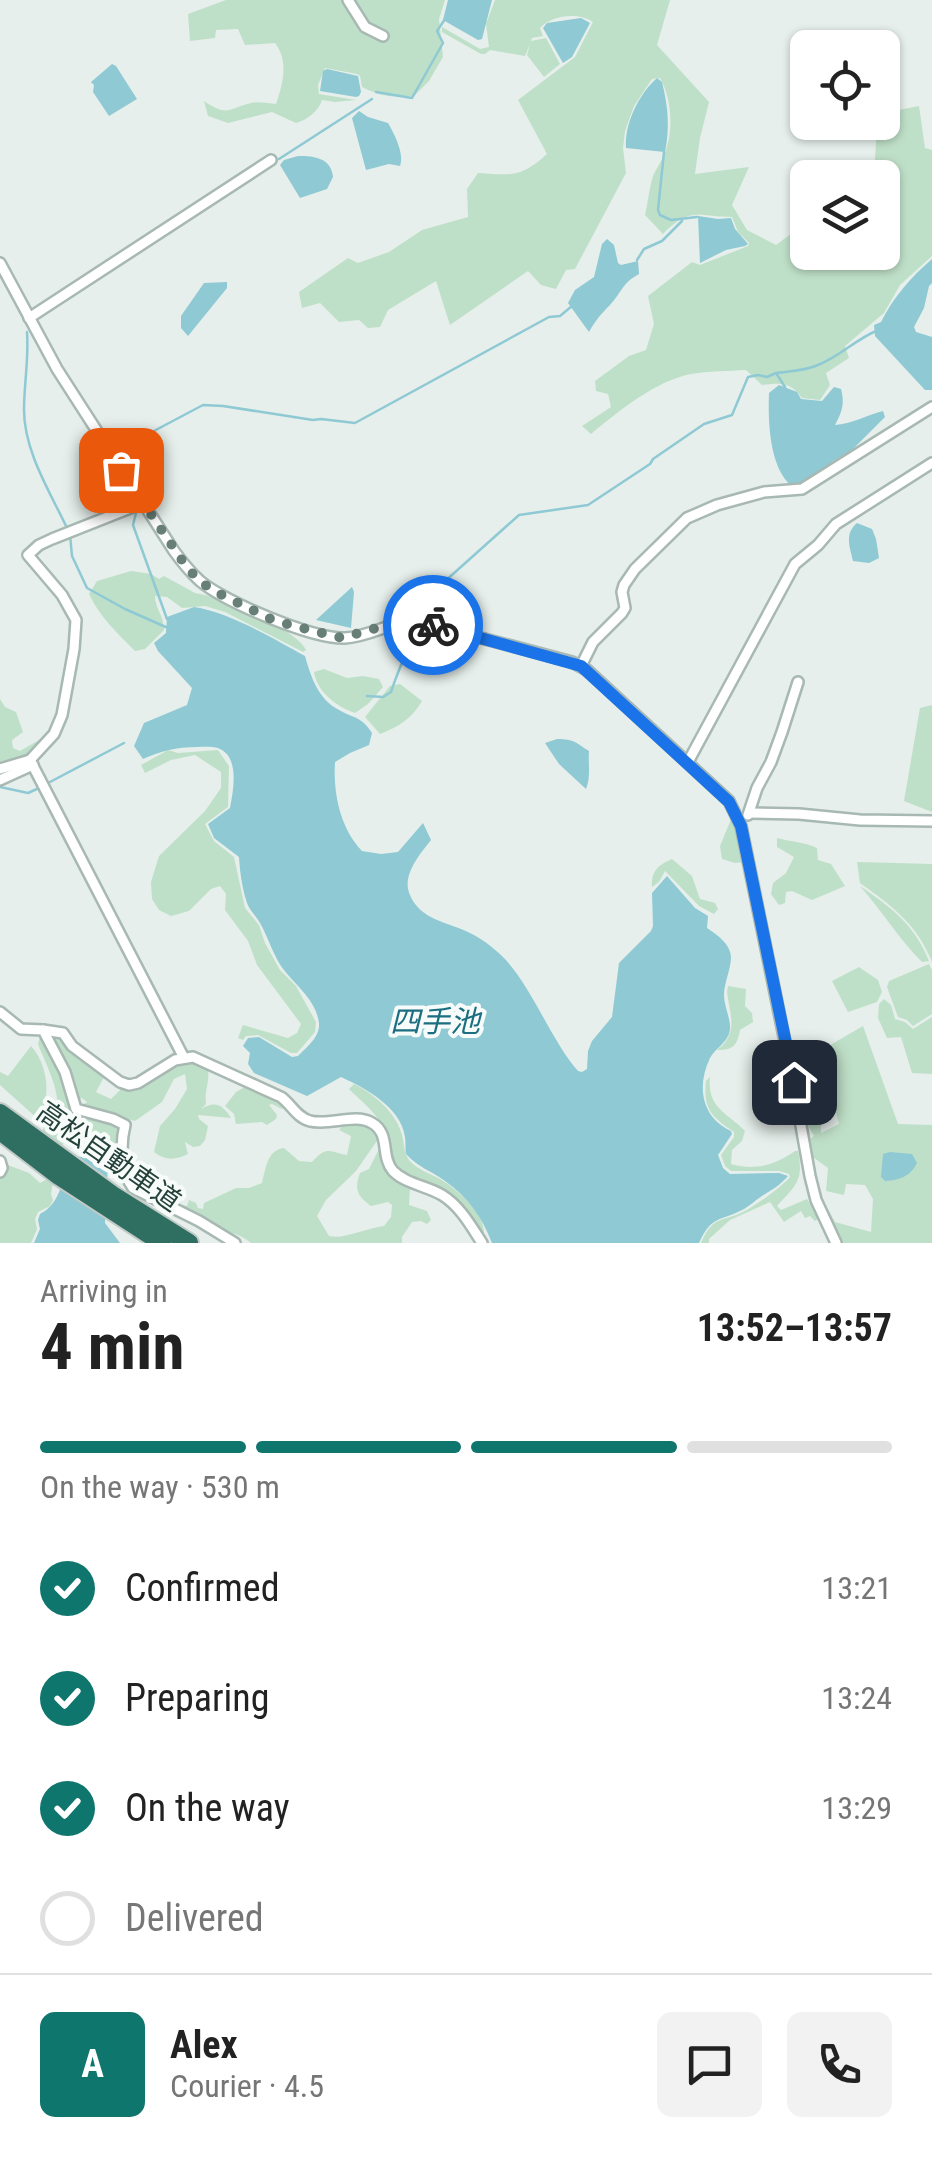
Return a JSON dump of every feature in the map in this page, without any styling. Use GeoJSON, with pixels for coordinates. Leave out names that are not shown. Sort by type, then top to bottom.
{"type":"FeatureCollection","features":[{"type":"Feature","properties":{"kind":"highway","name":"高松自動車道"},"geometry":{"type":"LineString","coordinates":[[0,1112],[61,1168]]}},
{"type":"Feature","properties":{"kind":"highway","name":"高松自動車道"},"geometry":{"type":"LineString","coordinates":[[0,1132],[61,1168],[162,1243]]}},
{"type":"Feature","properties":{"kind":"highway","name":"高松自動車道"},"geometry":{"type":"LineString","coordinates":[[114,1205],[189,1243]]}},
{"type":"Feature","properties":{"kind":"street"},"geometry":{"type":"LineString","coordinates":[[348,0],[365,26],[383,36]]}},
{"type":"Feature","properties":{"kind":"street"},"geometry":{"type":"LineString","coordinates":[[29,318],[271,160]]}},
{"type":"Feature","properties":{"kind":"street"},"geometry":{"type":"LineString","coordinates":[[0,264],[57,369],[143,504],[202,583],[275,621],[342,638],[413,620],[581,666],[729,802],[741,826],[810,1176],[816,1200],[836,1243]]}},
{"type":"Feature","properties":{"kind":"street"},"geometry":{"type":"LineString","coordinates":[[581,666],[593,642],[622,613],[624,585],[635,569],[688,518],[717,504],[764,492],[802,489],[932,407]]}},
{"type":"Feature","properties":{"kind":"street"},"geometry":{"type":"LineString","coordinates":[[688,762],[795,564],[836,524],[932,463]]}},
{"type":"Feature","properties":{"kind":"street"},"geometry":{"type":"LineString","coordinates":[[0,780],[31,763],[54,734],[62,715],[74,649],[76,620],[62,595],[28,555],[69,532],[143,504]]}},
{"type":"Feature","properties":{"kind":"street"},"geometry":{"type":"LineString","coordinates":[[741,826],[771,762],[798,682]]}},
{"type":"Feature","properties":{"kind":"street"},"geometry":{"type":"LineString","coordinates":[[0,769],[31,763]]}},
{"type":"Feature","properties":{"kind":"street"},"geometry":{"type":"LineString","coordinates":[[31,763],[184,1058]]}},
{"type":"Feature","properties":{"kind":"street"},"geometry":{"type":"LineString","coordinates":[[750,813],[932,821]]}},
{"type":"Feature","properties":{"kind":"street"},"geometry":{"type":"LineString","coordinates":[[0,1012],[21,1029],[63,1034],[72,1046],[129,1085],[174,1060],[193,1057],[281,1097],[308,1121],[362,1119],[372,1123],[382,1132],[392,1169],[444,1196],[458,1208],[482,1243]]}},
{"type":"Feature","properties":{"kind":"street"},"geometry":{"type":"LineString","coordinates":[[43,1030],[65,1072],[76,1108],[125,1126],[121,1138],[125,1171],[133,1188],[199,1220],[235,1243]]}},
{"type":"Feature","properties":{"kind":"street"},"geometry":{"type":"LineString","coordinates":[[0,1161],[0,1172]]}},
{"type":"Feature","properties":{"kind":"green space"},"geometry":{"type":"Polygon","coordinates":[[[226,0],[445,0],[439,19],[443,57],[429,81],[414,96],[375,92],[362,87],[357,74],[325,68],[319,94],[356,100],[322,100],[312,114],[296,123],[272,112],[228,123],[208,116],[204,101],[223,110],[254,102],[276,104],[283,65],[275,43],[245,45],[238,29],[216,30],[215,38],[190,41],[188,14],[226,0]]]}},
{"type":"Feature","properties":{"kind":"green space"},"geometry":{"type":"Polygon","coordinates":[[[495,0],[670,0],[657,45],[709,102],[695,174],[749,167],[732,205],[747,230],[776,245],[790,235],[790,270],[900,270],[900,160],[875,160],[876,140],[900,140],[900,110],[919,106],[925,148],[932,150],[932,256],[900,285],[884,313],[845,346],[849,358],[826,373],[830,385],[820,400],[802,398],[784,384],[762,385],[746,370],[705,372],[651,390],[591,434],[582,426],[611,407],[608,394],[596,391],[595,381],[629,356],[646,350],[654,324],[648,296],[692,262],[700,265],[749,243],[738,232],[732,217],[688,216],[663,234],[645,215],[653,176],[669,136],[669,106],[660,78],[652,79],[634,106],[625,131],[626,173],[575,269],[566,270],[556,289],[541,285],[528,271],[450,325],[436,281],[388,310],[380,327],[368,328],[359,320],[339,322],[320,303],[302,308],[299,292],[348,258],[358,263],[389,252],[422,230],[468,217],[467,189],[478,173],[516,173],[547,154],[518,100],[575,57],[593,22],[565,16],[540,28],[543,36],[531,41],[546,38],[560,64],[544,77],[527,55],[530,44],[525,56],[490,50],[481,54],[442,32],[442,27],[480,49],[489,47],[486,24],[495,0]]]}},
{"type":"Feature","properties":{"kind":"green space"},"geometry":{"type":"Polygon","coordinates":[[[131,571],[159,579],[164,576],[195,593],[247,612],[291,635],[306,650],[303,652],[225,612],[205,606],[182,608],[167,597],[155,596],[164,630],[145,649],[135,651],[103,617],[89,594],[97,581],[131,571]]]}},
{"type":"Feature","properties":{"kind":"green space"},"geometry":{"type":"Polygon","coordinates":[[[324,669],[347,678],[379,679],[383,687],[355,713],[335,703],[319,686],[314,672],[324,669]]]}},
{"type":"Feature","properties":{"kind":"green space"},"geometry":{"type":"Polygon","coordinates":[[[400,684],[422,701],[404,721],[380,734],[365,717],[390,686],[400,684]]]}},
{"type":"Feature","properties":{"kind":"green space"},"geometry":{"type":"Polygon","coordinates":[[[0,699],[5,707],[16,712],[23,732],[12,740],[13,748],[20,751],[39,740],[40,744],[21,758],[12,771],[0,775],[0,699]]]}},
{"type":"Feature","properties":{"kind":"green space"},"geometry":{"type":"Polygon","coordinates":[[[932,705],[932,812],[904,801],[920,708],[932,705]]]}},
{"type":"Feature","properties":{"kind":"green space"},"geometry":{"type":"Polygon","coordinates":[[[168,750],[218,750],[229,766],[228,807],[205,824],[214,841],[234,857],[245,908],[259,925],[280,970],[296,986],[316,1022],[315,1032],[297,1053],[258,1035],[238,1038],[243,1025],[288,1038],[297,1033],[301,1024],[257,965],[248,941],[225,910],[226,894],[220,886],[211,889],[189,911],[171,916],[159,910],[152,899],[151,882],[159,856],[205,811],[221,788],[221,772],[195,755],[171,760],[145,773],[141,765],[168,750]]]}},
{"type":"Feature","properties":{"kind":"green space"},"geometry":{"type":"Polygon","coordinates":[[[732,817],[744,862],[722,859],[720,846],[732,817]]]}},
{"type":"Feature","properties":{"kind":"green space"},"geometry":{"type":"Polygon","coordinates":[[[777,838],[817,848],[818,860],[831,864],[845,886],[812,900],[786,892],[785,903],[779,905],[771,894],[773,883],[786,873],[794,857],[777,847],[777,838]]]}},
{"type":"Feature","properties":{"kind":"green space"},"geometry":{"type":"Polygon","coordinates":[[[672,859],[692,876],[700,899],[715,903],[718,909],[714,914],[699,906],[665,871],[652,887],[656,869],[672,859]]]}},
{"type":"Feature","properties":{"kind":"green space"},"geometry":{"type":"Polygon","coordinates":[[[857,862],[932,864],[932,962],[911,926],[860,883],[857,862]]]}},
{"type":"Feature","properties":{"kind":"green space"},"geometry":{"type":"Polygon","coordinates":[[[860,886],[901,918],[929,961],[922,962],[860,886]]]}},
{"type":"Feature","properties":{"kind":"green space"},"geometry":{"type":"Polygon","coordinates":[[[929,964],[932,1014],[913,1026],[898,1017],[887,987],[889,981],[929,964]]]}},
{"type":"Feature","properties":{"kind":"green space"},"geometry":{"type":"Polygon","coordinates":[[[859,967],[878,980],[882,992],[877,1002],[848,1012],[832,981],[859,967]]]}},
{"type":"Feature","properties":{"kind":"green space"},"geometry":{"type":"Polygon","coordinates":[[[728,986],[746,989],[745,1006],[752,1013],[753,1022],[740,1030],[734,1046],[717,1050],[731,1031],[728,986]]]}},
{"type":"Feature","properties":{"kind":"green space"},"geometry":{"type":"Polygon","coordinates":[[[884,999],[891,1005],[895,1019],[913,1029],[932,1017],[932,1074],[912,1073],[901,1037],[887,1038],[878,1018],[879,1004],[884,999]]]}},
{"type":"Feature","properties":{"kind":"green space"},"geometry":{"type":"Polygon","coordinates":[[[863,1026],[898,1124],[932,1125],[932,1243],[842,1243],[821,1201],[835,1222],[871,1232],[873,1199],[865,1185],[846,1184],[844,1195],[826,1191],[828,1168],[810,1155],[809,1140],[814,1136],[805,1120],[819,1112],[821,1133],[839,1124],[820,1051],[863,1026]]]}},
{"type":"Feature","properties":{"kind":"green space"},"geometry":{"type":"Polygon","coordinates":[[[51,1035],[105,1075],[96,1092],[111,1099],[123,1087],[133,1089],[177,1063],[208,1069],[206,1104],[201,1109],[217,1105],[231,1118],[198,1115],[208,1126],[200,1146],[185,1142],[188,1154],[162,1157],[154,1152],[160,1126],[187,1089],[185,1074],[174,1079],[162,1102],[135,1121],[81,1106],[87,1102],[82,1098],[76,1101],[51,1035]]]}},
{"type":"Feature","properties":{"kind":"green space"},"geometry":{"type":"Polygon","coordinates":[[[43,1036],[70,1097],[60,1148],[42,1131],[46,1125],[54,1125],[58,1104],[38,1044],[43,1036]]]}},
{"type":"Feature","properties":{"kind":"green space"},"geometry":{"type":"Polygon","coordinates":[[[31,1046],[46,1081],[45,1101],[38,1119],[0,1085],[0,1072],[8,1076],[31,1046]]]}},
{"type":"Feature","properties":{"kind":"green space"},"geometry":{"type":"Polygon","coordinates":[[[710,1077],[715,1103],[745,1131],[742,1141],[732,1150],[731,1164],[764,1165],[798,1151],[797,1182],[777,1206],[781,1210],[807,1199],[819,1219],[805,1218],[801,1211],[784,1222],[770,1202],[730,1220],[709,1243],[701,1243],[714,1223],[750,1208],[790,1177],[779,1171],[731,1171],[725,1166],[721,1155],[734,1132],[707,1105],[706,1081],[710,1077]]]}},
{"type":"Feature","properties":{"kind":"green space"},"geometry":{"type":"Polygon","coordinates":[[[354,1084],[389,1111],[413,1164],[469,1202],[480,1217],[484,1233],[480,1235],[461,1207],[394,1168],[384,1128],[349,1089],[354,1084]]]}},
{"type":"Feature","properties":{"kind":"green space"},"geometry":{"type":"Polygon","coordinates":[[[245,1087],[284,1106],[282,1109],[269,1105],[276,1119],[267,1125],[236,1124],[234,1114],[225,1106],[245,1087]]]}},
{"type":"Feature","properties":{"kind":"green space"},"geometry":{"type":"Polygon","coordinates":[[[75,1114],[118,1127],[116,1141],[110,1147],[77,1122],[75,1114]]]}},
{"type":"Feature","properties":{"kind":"green space"},"geometry":{"type":"Polygon","coordinates":[[[344,1124],[371,1127],[379,1138],[317,1216],[329,1236],[384,1226],[391,1217],[392,1205],[388,1202],[371,1206],[357,1188],[360,1173],[369,1169],[380,1147],[389,1172],[410,1187],[409,1205],[427,1211],[431,1220],[427,1224],[412,1222],[402,1243],[251,1243],[167,1203],[187,1206],[189,1200],[203,1209],[204,1203],[236,1188],[262,1183],[268,1161],[278,1149],[284,1148],[299,1161],[312,1162],[328,1151],[347,1155],[351,1136],[339,1130],[344,1124]]]}},
{"type":"Feature","properties":{"kind":"green space"},"geometry":{"type":"Polygon","coordinates":[[[0,1162],[29,1173],[40,1183],[49,1178],[53,1181],[53,1200],[38,1212],[31,1243],[0,1243],[0,1162]]]}},
{"type":"Feature","properties":{"kind":"water"},"geometry":{"type":"Polygon","coordinates":[[[448,0],[492,0],[482,39],[443,20],[448,0]]]}},
{"type":"Feature","properties":{"kind":"water"},"geometry":{"type":"Polygon","coordinates":[[[581,18],[590,23],[572,57],[563,63],[543,28],[547,23],[581,18]]]}},
{"type":"Feature","properties":{"kind":"water"},"geometry":{"type":"Polygon","coordinates":[[[112,64],[137,99],[109,116],[91,82],[112,64]]]}},
{"type":"Feature","properties":{"kind":"water"},"geometry":{"type":"Polygon","coordinates":[[[323,71],[358,76],[359,96],[320,91],[323,71]]]}},
{"type":"Feature","properties":{"kind":"water"},"geometry":{"type":"Polygon","coordinates":[[[657,78],[662,82],[667,108],[665,152],[626,148],[634,110],[657,78]]]}},
{"type":"Feature","properties":{"kind":"water"},"geometry":{"type":"Polygon","coordinates":[[[359,111],[388,123],[400,150],[400,166],[389,164],[366,170],[352,118],[359,111]]]}},
{"type":"Feature","properties":{"kind":"water"},"geometry":{"type":"Polygon","coordinates":[[[298,156],[326,162],[333,177],[327,189],[300,198],[280,165],[298,156]]]}},
{"type":"Feature","properties":{"kind":"water"},"geometry":{"type":"Polygon","coordinates":[[[698,216],[731,218],[748,244],[700,263],[698,216]]]}},
{"type":"Feature","properties":{"kind":"water"},"geometry":{"type":"Polygon","coordinates":[[[607,239],[614,245],[618,263],[638,261],[639,274],[626,284],[589,332],[568,303],[575,290],[594,277],[602,244],[607,239]]]}},
{"type":"Feature","properties":{"kind":"water"},"geometry":{"type":"Polygon","coordinates":[[[932,259],[932,283],[914,327],[916,332],[932,337],[932,390],[925,390],[875,336],[874,325],[881,322],[903,288],[932,259]]]}},
{"type":"Feature","properties":{"kind":"water"},"geometry":{"type":"Polygon","coordinates":[[[227,282],[227,288],[188,336],[181,328],[181,316],[204,283],[227,282]]]}},
{"type":"Feature","properties":{"kind":"water"},"geometry":{"type":"Polygon","coordinates":[[[779,385],[797,392],[801,399],[822,401],[834,387],[841,389],[842,408],[835,425],[883,411],[885,417],[850,452],[807,483],[793,487],[779,469],[772,444],[769,393],[779,385]]]}},
{"type":"Feature","properties":{"kind":"water"},"geometry":{"type":"Polygon","coordinates":[[[857,523],[872,529],[876,539],[879,558],[869,563],[853,561],[849,536],[857,523]]]}},
{"type":"Feature","properties":{"kind":"water"},"geometry":{"type":"Polygon","coordinates":[[[352,587],[351,628],[316,620],[352,587]]]}},
{"type":"Feature","properties":{"kind":"water","name":"四手池"},"geometry":{"type":"Polygon","coordinates":[[[194,607],[236,620],[305,656],[326,700],[368,728],[372,733],[369,745],[335,762],[337,798],[354,842],[362,851],[398,852],[423,823],[431,840],[408,880],[414,902],[431,917],[478,937],[506,960],[578,1071],[587,1069],[592,1041],[612,1017],[619,963],[651,931],[652,893],[667,876],[695,908],[708,916],[707,928],[730,952],[724,995],[729,1034],[710,1058],[703,1080],[708,1110],[732,1134],[718,1155],[723,1168],[730,1174],[788,1176],[745,1209],[712,1223],[699,1243],[492,1243],[479,1216],[461,1194],[406,1154],[402,1126],[381,1100],[341,1077],[307,1096],[254,1073],[248,1064],[250,1053],[243,1046],[248,1038],[259,1037],[292,1057],[298,1056],[315,1038],[319,1024],[314,1007],[281,966],[248,906],[239,857],[214,838],[208,824],[230,808],[233,767],[226,753],[215,747],[175,749],[143,759],[134,746],[144,723],[187,705],[192,688],[154,643],[166,633],[167,617],[194,607]]]}},
{"type":"Feature","properties":{"kind":"water"},"geometry":{"type":"Polygon","coordinates":[[[557,739],[572,741],[589,751],[586,789],[559,764],[545,743],[557,739]]]}},
{"type":"Feature","properties":{"kind":"water"},"geometry":{"type":"Polygon","coordinates":[[[883,1154],[912,1154],[917,1163],[904,1177],[885,1181],[881,1177],[883,1154]]]}},
{"type":"Feature","properties":{"kind":"water"},"geometry":{"type":"Polygon","coordinates":[[[68,1155],[108,1161],[105,1223],[120,1243],[34,1243],[40,1229],[40,1214],[53,1203],[60,1189],[68,1155]]]}},
{"type":"Feature","properties":{"kind":"waterway"},"geometry":{"type":"LineString","coordinates":[[376,92],[412,98],[443,43],[437,31],[445,19]]}},
{"type":"Feature","properties":{"kind":"waterway"},"geometry":{"type":"LineString","coordinates":[[279,159],[372,99]]}},
{"type":"Feature","properties":{"kind":"waterway"},"geometry":{"type":"LineString","coordinates":[[664,152],[660,215],[671,220],[697,217]]}},
{"type":"Feature","properties":{"kind":"waterway"},"geometry":{"type":"LineString","coordinates":[[637,260],[644,249],[662,241],[682,221]]}},
{"type":"Feature","properties":{"kind":"waterway"},"geometry":{"type":"LineString","coordinates":[[42,304],[57,294]]}},
{"type":"Feature","properties":{"kind":"waterway"},"geometry":{"type":"LineString","coordinates":[[140,486],[118,450],[203,405],[355,423],[549,317],[560,316],[572,306]]}},
{"type":"Feature","properties":{"kind":"waterway"},"geometry":{"type":"LineString","coordinates":[[776,373],[818,365],[876,331]]}},
{"type":"Feature","properties":{"kind":"waterway"},"geometry":{"type":"LineString","coordinates":[[27,332],[24,410],[28,441],[67,528]]}},
{"type":"Feature","properties":{"kind":"waterway"},"geometry":{"type":"LineString","coordinates":[[416,615],[415,608],[519,515],[588,505],[704,424],[732,415],[748,377],[776,373],[785,387]]}},
{"type":"Feature","properties":{"kind":"waterway"},"geometry":{"type":"LineString","coordinates":[[136,513],[133,525],[167,619]]}},
{"type":"Feature","properties":{"kind":"waterway"},"geometry":{"type":"LineString","coordinates":[[70,535],[72,556],[87,588],[168,628]]}},
{"type":"Feature","properties":{"kind":"waterway"},"geometry":{"type":"LineString","coordinates":[[367,696],[383,697],[391,692],[414,629]]}},
{"type":"Feature","properties":{"kind":"waterway"},"geometry":{"type":"LineString","coordinates":[[50,782],[124,743]]}},
{"type":"Feature","properties":{"kind":"waterway"},"geometry":{"type":"LineString","coordinates":[[0,787],[28,793],[39,788]]}},
{"type":"Feature","properties":{"kind":"waterway"},"geometry":{"type":"LineString","coordinates":[[93,1136],[104,1140],[105,1164]]}},
{"type":"Feature","properties":{"kind":"way so far"},"geometry":{"type":"LineString","coordinates":[[121,470],[188,569],[222,595],[275,621],[342,638],[397,622],[413,620],[433,625]]}},
{"type":"Feature","properties":{"kind":"route"},"geometry":{"type":"LineString","coordinates":[[433,625],[581,666],[729,802],[741,826],[794,1082]]}}]}
